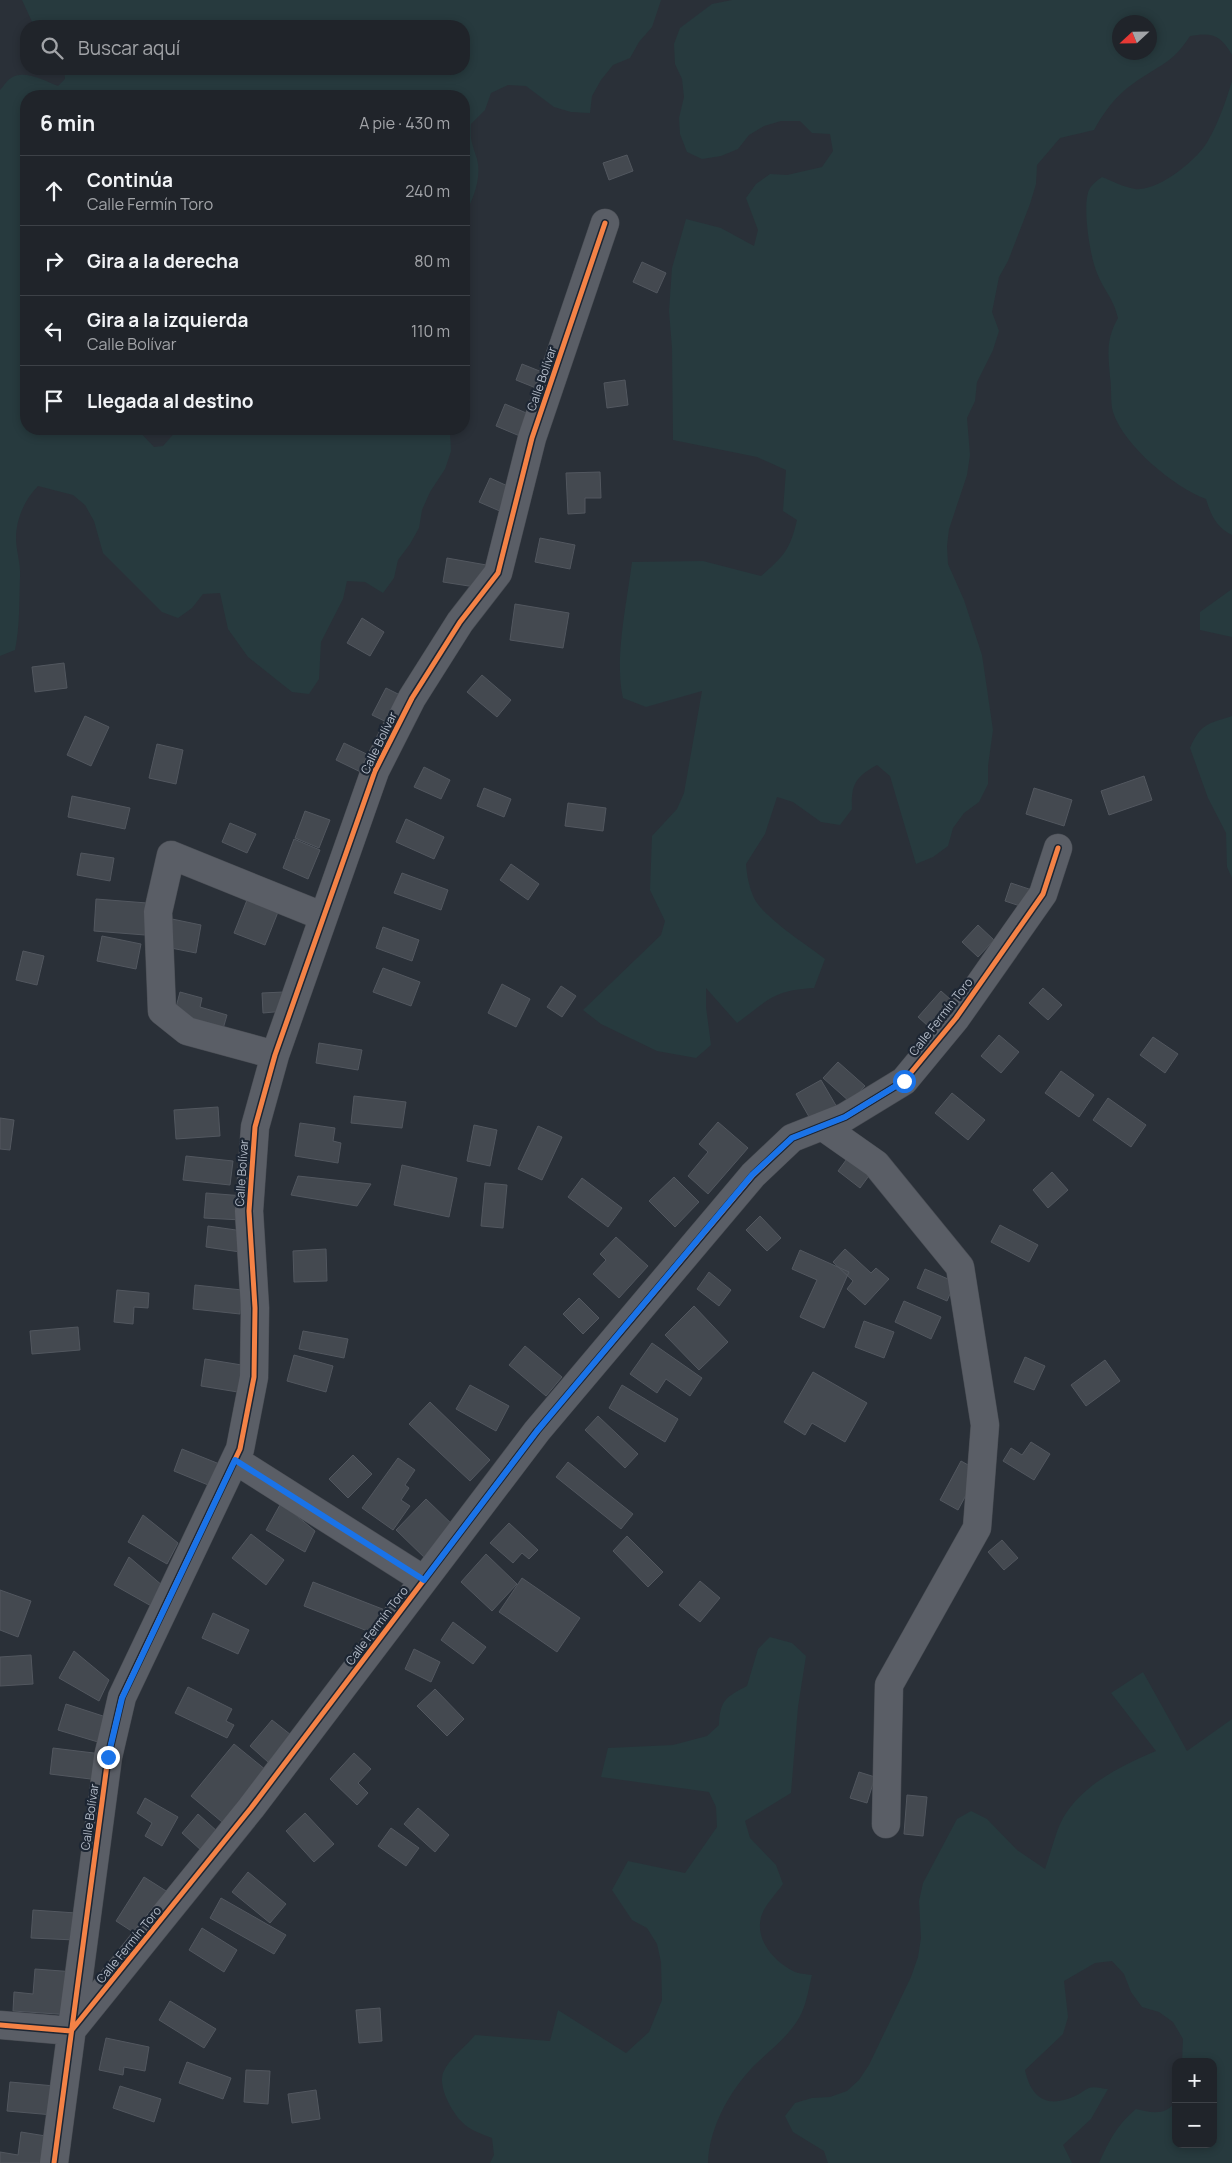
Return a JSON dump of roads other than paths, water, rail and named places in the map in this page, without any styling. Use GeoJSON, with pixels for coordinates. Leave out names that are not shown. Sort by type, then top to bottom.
{"type":"FeatureCollection","features":[{"type":"Feature","properties":{"kind":"street","name":"Calle Bolívar"},"geometry":{"type":"LineString","coordinates":[[54,2163],[108,1757],[122,1698],[240,1448],[254,1377],[255,1308],[250,1211],[255,1126],[275,1055],[374,771],[412,698],[460,622],[498,573],[532,438],[605,224]]}},
{"type":"Feature","properties":{"kind":"street","name":"Calle Fermín Toro"},"geometry":{"type":"LineString","coordinates":[[71,2031],[251,1808],[537,1431],[752,1175],[792,1138],[845,1117],[904,1081],[956,1018],[1043,894],[1058,848]]}},
{"type":"Feature","properties":{"kind":"street"},"geometry":{"type":"LineString","coordinates":[[275,1055],[187,1031],[162,1011],[158,912],[171,855],[322,916]]}},
{"type":"Feature","properties":{"kind":"street"},"geometry":{"type":"LineString","coordinates":[[822,1126],[876,1164],[960,1267],[985,1425],[977,1528],[889,1685],[886,1824]]}},
{"type":"Feature","properties":{"kind":"street"},"geometry":{"type":"LineString","coordinates":[[235,1460],[424,1580]]}},
{"type":"Feature","properties":{"kind":"street"},"geometry":{"type":"LineString","coordinates":[[0,2025],[71,2031]]}}]}
